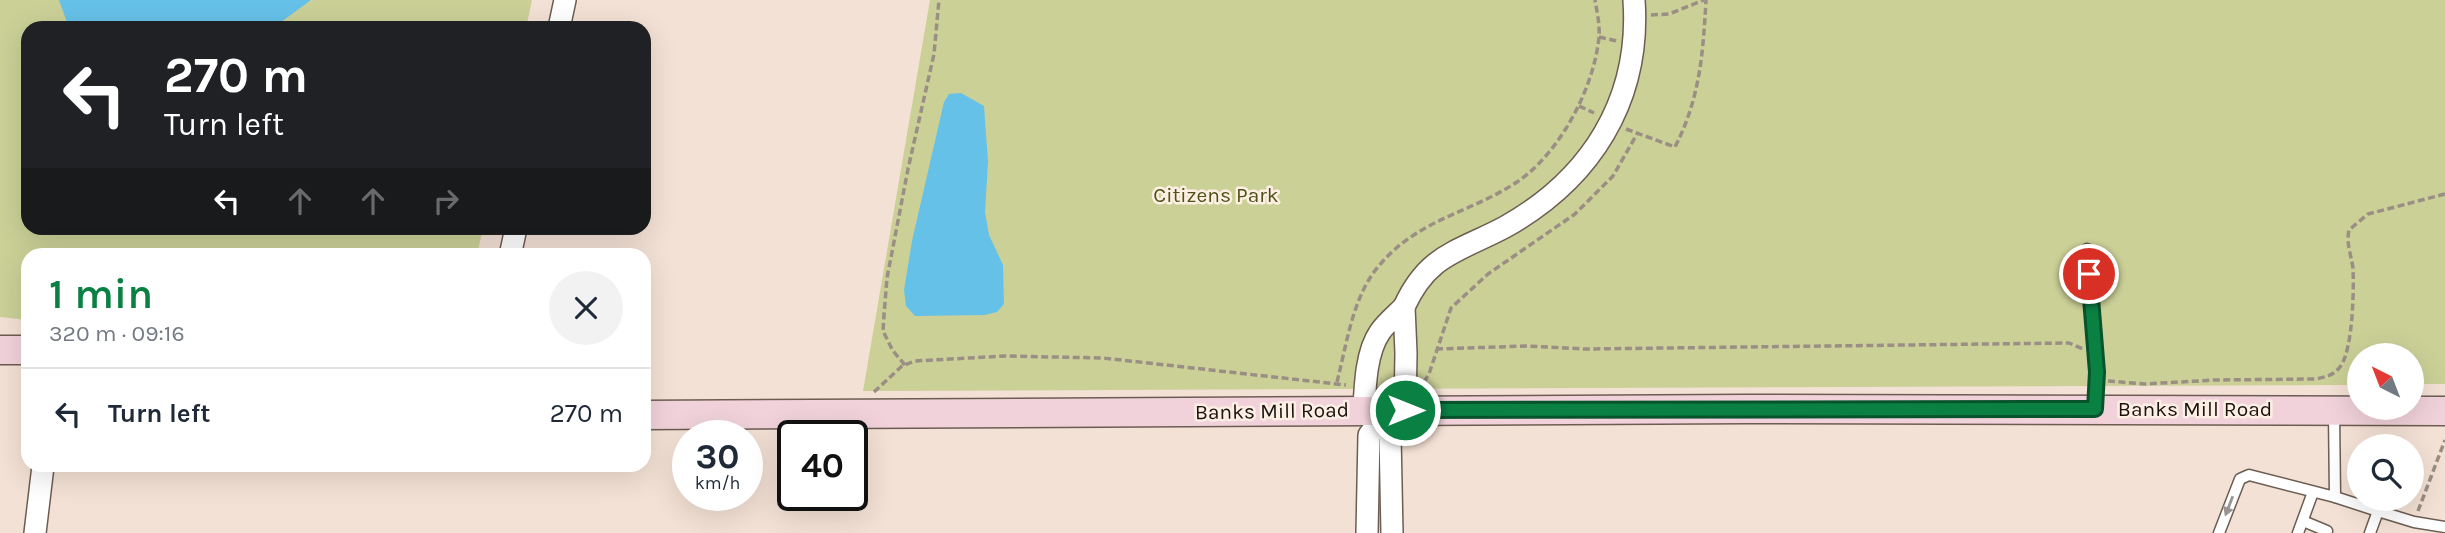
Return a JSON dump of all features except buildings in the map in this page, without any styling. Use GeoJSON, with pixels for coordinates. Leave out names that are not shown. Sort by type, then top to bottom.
{"type":"FeatureCollection","features":[{"type":"Feature","properties":{"kind":"street"},"geometry":{"type":"LineString","coordinates":[[560,21],[565,0]]}},
{"type":"Feature","properties":{"kind":"street"},"geometry":{"type":"LineString","coordinates":[[1392,533],[1390,435],[1386,430],[1383,406],[1366,372],[1377,337],[1404,307],[1421,278],[1443,257],[1507,226],[1550,197],[1585,162],[1611,122],[1626,87],[1631,67],[1634,8]]}},
{"type":"Feature","properties":{"kind":"street"},"geometry":{"type":"LineString","coordinates":[[1367,533],[1369,435],[1383,406],[1404,307]]}},
{"type":"Feature","properties":{"kind":"street"},"geometry":{"type":"LineString","coordinates":[[0,349],[21,350]]}},
{"type":"Feature","properties":{"kind":"street","name":"Banks Mill Road"},"geometry":{"type":"LineString","coordinates":[[651,415],[1383,406],[2445,411]]}},
{"type":"Feature","properties":{"kind":"street"},"geometry":{"type":"LineString","coordinates":[[35,533],[42,472]]}},
{"type":"Feature","properties":{"kind":"lane"},"geometry":{"type":"LineString","coordinates":[[2087,249],[2097,372],[2095,409]]}},
{"type":"Feature","properties":{"kind":"lane"},"geometry":{"type":"LineString","coordinates":[[2334,410],[2336,497]]}},
{"type":"Feature","properties":{"kind":"lane"},"geometry":{"type":"LineString","coordinates":[[2219,533],[2240,479],[2249,475],[2347,501]]}},
{"type":"Feature","properties":{"kind":"lane"},"geometry":{"type":"LineString","coordinates":[[2298,533],[2313,492]]}},
{"type":"Feature","properties":{"kind":"lane"},"geometry":{"type":"LineString","coordinates":[[2370,533],[2378,511],[2414,522],[2445,527]]}},
{"type":"Feature","properties":{"kind":"lane"},"geometry":{"type":"LineString","coordinates":[[2302,521],[2327,531]]}},
{"type":"Feature","properties":{"kind":"path"},"geometry":{"type":"LineString","coordinates":[[905,365],[893,351],[883,331],[885,302],[908,169],[934,54],[939,0]]}},
{"type":"Feature","properties":{"kind":"path"},"geometry":{"type":"LineString","coordinates":[[1337,382],[1357,306],[1374,273],[1394,251],[1421,229],[1519,181],[1567,129],[1586,90],[1599,37],[1595,0]]}},
{"type":"Feature","properties":{"kind":"path"},"geometry":{"type":"LineString","coordinates":[[1579,106],[1637,134],[1675,147],[1699,83],[1705,0],[1669,14],[1634,8]]}},
{"type":"Feature","properties":{"kind":"path"},"geometry":{"type":"LineString","coordinates":[[873,393],[905,365],[915,361],[1005,356],[1103,358],[1337,382],[1383,406],[1418,393],[1429,374],[1451,308],[1488,274],[1575,214],[1613,176],[1637,134]]}},
{"type":"Feature","properties":{"kind":"path"},"geometry":{"type":"LineString","coordinates":[[1436,349],[1527,346],[1585,349],[2069,343],[2084,350],[2093,359],[2097,372],[2111,382],[2145,384],[2316,379],[2328,377],[2342,365],[2346,354],[2355,296],[2347,239],[2349,230],[2368,214],[2445,194]]}},
{"type":"Feature","properties":{"kind":"path"},"geometry":{"type":"LineString","coordinates":[[2414,522],[2445,440]]}},
{"type":"Feature","properties":{"kind":"green space"},"geometry":{"type":"Polygon","coordinates":[[[0,0],[532,0],[528,21],[21,21],[21,235],[481,235],[479,248],[21,248],[21,319],[0,317],[0,0]]]}},
{"type":"Feature","properties":{"kind":"green space","name":"Citizens Park"},"geometry":{"type":"Polygon","coordinates":[[[930,0],[2445,0],[2445,384],[2424,384],[2424,343],[2347,343],[2347,385],[863,391],[930,0]]]}},
{"type":"Feature","properties":{"kind":"water"},"geometry":{"type":"Polygon","coordinates":[[[59,0],[311,0],[282,21],[66,21],[59,0]]]}},
{"type":"Feature","properties":{"kind":"water"},"geometry":{"type":"Polygon","coordinates":[[[961,93],[984,106],[988,162],[985,212],[989,235],[1003,265],[1004,304],[997,312],[985,315],[915,316],[906,306],[904,290],[912,241],[944,102],[949,94],[961,93]]]}},
{"type":"Feature","properties":{"kind":"route"},"geometry":{"type":"LineString","coordinates":[[1405,410],[2095,409],[2097,372],[2089,274]]}}]}
